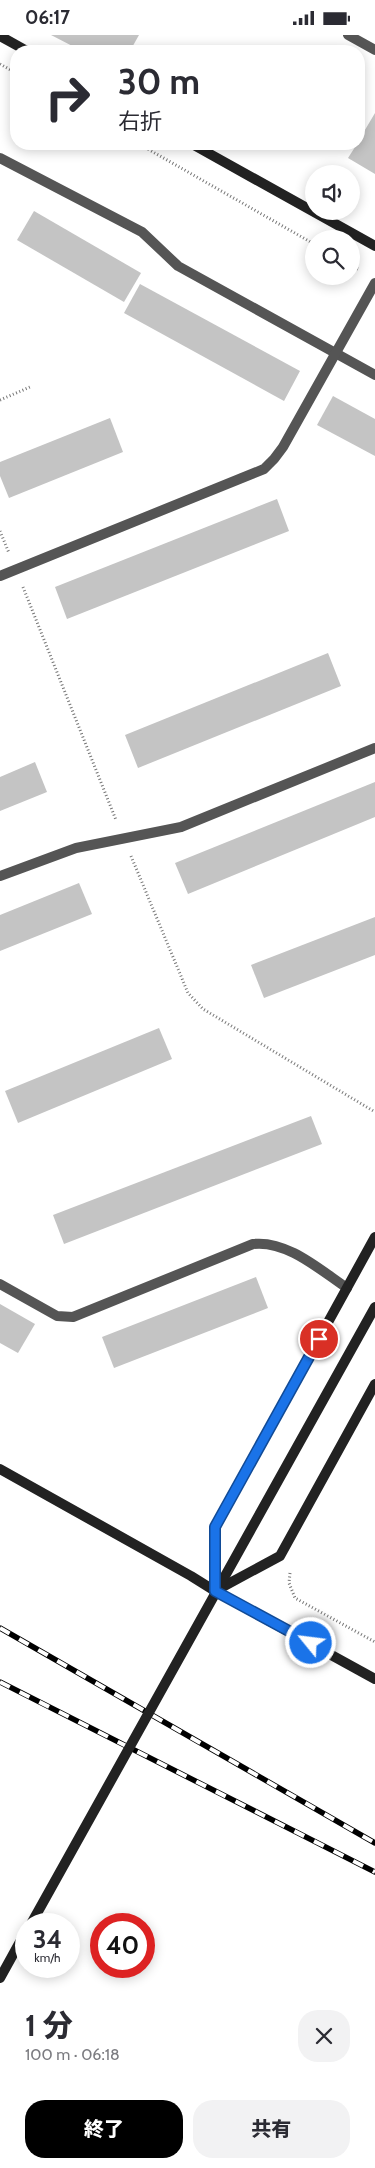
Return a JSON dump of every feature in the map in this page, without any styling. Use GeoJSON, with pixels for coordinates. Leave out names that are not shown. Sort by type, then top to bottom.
{"type":"FeatureCollection","features":[{"type":"Feature","properties":{"kind":"street"},"geometry":{"type":"LineString","coordinates":[[348,35],[375,50]]}},
{"type":"Feature","properties":{"kind":"street"},"geometry":{"type":"LineString","coordinates":[[0,36],[16,45]]}},
{"type":"Feature","properties":{"kind":"street"},"geometry":{"type":"LineString","coordinates":[[203,150],[375,246]]}},
{"type":"Feature","properties":{"kind":"street"},"geometry":{"type":"LineString","coordinates":[[0,158],[142,232],[178,266],[375,375]]}},
{"type":"Feature","properties":{"kind":"street"},"geometry":{"type":"LineString","coordinates":[[0,576],[264,469],[283,447],[375,283]]}},
{"type":"Feature","properties":{"kind":"street"},"geometry":{"type":"LineString","coordinates":[[0,876],[76,848],[180,827],[375,748]]}},
{"type":"Feature","properties":{"kind":"street"},"geometry":{"type":"LineString","coordinates":[[215,1591],[215,1527],[375,1237]]}},
{"type":"Feature","properties":{"kind":"street"},"geometry":{"type":"LineString","coordinates":[[0,1284],[57,1316],[73,1317],[253,1244],[264,1243],[288,1250],[347,1288]]}},
{"type":"Feature","properties":{"kind":"street"},"geometry":{"type":"LineString","coordinates":[[36,1913],[375,1307]]}},
{"type":"Feature","properties":{"kind":"street"},"geometry":{"type":"LineString","coordinates":[[215,1591],[280,1556],[375,1384]]}},
{"type":"Feature","properties":{"kind":"street"},"geometry":{"type":"LineString","coordinates":[[0,1469],[375,1679]]}},
{"type":"Feature","properties":{"kind":"street"},"geometry":{"type":"LineString","coordinates":[[0,1978],[15,1951]]}},
{"type":"Feature","properties":{"kind":"path"},"geometry":{"type":"LineString","coordinates":[[150,150],[305,239]]}},
{"type":"Feature","properties":{"kind":"path"},"geometry":{"type":"LineString","coordinates":[[0,400],[30,387]]}},
{"type":"Feature","properties":{"kind":"path"},"geometry":{"type":"LineString","coordinates":[[291,1565],[289,1583],[295,1597],[375,1642]]}},
{"type":"Feature","properties":{"kind":"building"},"geometry":{"type":"Polygon","coordinates":[[[51,35],[139,35],[133,45],[70,45],[51,35]]]}},
{"type":"Feature","properties":{"kind":"building"},"geometry":{"type":"Polygon","coordinates":[[[375,113],[375,174],[348,158],[353,150],[365,150],[365,130],[375,113]]]}},
{"type":"Feature","properties":{"kind":"building"},"geometry":{"type":"Polygon","coordinates":[[[34,211],[141,273],[124,302],[17,240],[34,211]]]}},
{"type":"Feature","properties":{"kind":"building"},"geometry":{"type":"Polygon","coordinates":[[[140,284],[300,371],[284,401],[124,313],[140,284]]]}},
{"type":"Feature","properties":{"kind":"building"},"geometry":{"type":"Polygon","coordinates":[[[333,396],[375,419],[375,456],[317,425],[333,396]]]}},
{"type":"Feature","properties":{"kind":"building"},"geometry":{"type":"Polygon","coordinates":[[[110,418],[123,452],[9,498],[0,476],[0,462],[110,418]]]}},
{"type":"Feature","properties":{"kind":"building"},"geometry":{"type":"Polygon","coordinates":[[[277,499],[289,531],[67,619],[55,587],[277,499]]]}},
{"type":"Feature","properties":{"kind":"building"},"geometry":{"type":"Polygon","coordinates":[[[328,653],[341,686],[138,768],[125,735],[328,653]]]}},
{"type":"Feature","properties":{"kind":"building"},"geometry":{"type":"Polygon","coordinates":[[[35,762],[47,792],[0,811],[0,777],[35,762]]]}},
{"type":"Feature","properties":{"kind":"building"},"geometry":{"type":"Polygon","coordinates":[[[375,782],[375,817],[188,894],[175,863],[375,782]]]}},
{"type":"Feature","properties":{"kind":"building"},"geometry":{"type":"Polygon","coordinates":[[[79,883],[92,914],[0,951],[0,915],[79,883]]]}},
{"type":"Feature","properties":{"kind":"building"},"geometry":{"type":"Polygon","coordinates":[[[375,917],[375,955],[264,998],[251,965],[375,917]]]}},
{"type":"Feature","properties":{"kind":"building"},"geometry":{"type":"Polygon","coordinates":[[[159,1028],[172,1059],[18,1123],[5,1091],[159,1028]]]}},
{"type":"Feature","properties":{"kind":"building"},"geometry":{"type":"Polygon","coordinates":[[[311,1116],[322,1144],[64,1244],[53,1215],[311,1116]]]}},
{"type":"Feature","properties":{"kind":"building"},"geometry":{"type":"Polygon","coordinates":[[[256,1277],[268,1308],[114,1368],[102,1337],[256,1277]]]}},
{"type":"Feature","properties":{"kind":"building"},"geometry":{"type":"Polygon","coordinates":[[[0,1304],[35,1324],[18,1353],[0,1343],[0,1304]]]}},
{"type":"Feature","properties":{"kind":"railway"},"geometry":{"type":"LineString","coordinates":[[0,1628],[375,1843]]}},
{"type":"Feature","properties":{"kind":"railway"},"geometry":{"type":"LineString","coordinates":[[0,1682],[375,1872]]}},
{"type":"Feature","properties":{"kind":"route"},"geometry":{"type":"LineString","coordinates":[[311,1643],[215,1591],[215,1527],[319,1339]]}}]}
